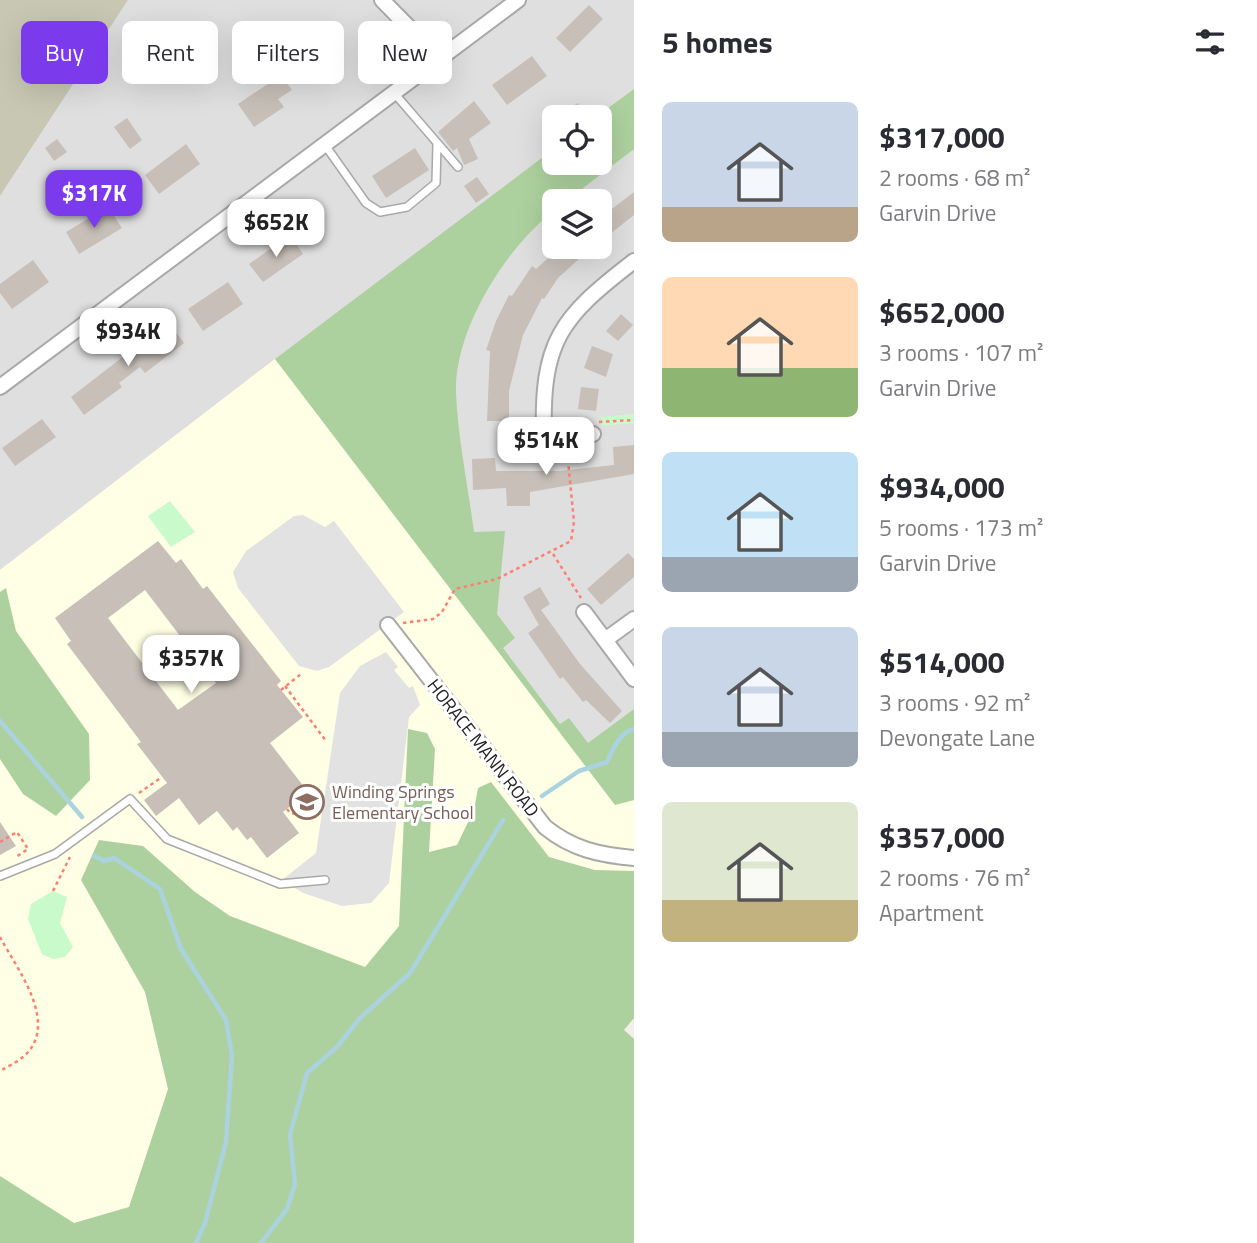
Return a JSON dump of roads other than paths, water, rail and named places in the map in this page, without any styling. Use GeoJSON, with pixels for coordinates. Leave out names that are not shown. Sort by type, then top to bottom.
{"type":"FeatureCollection","features":[{"type":"Feature","properties":{"kind":"street"},"geometry":{"type":"LineString","coordinates":[[382,0],[403,21]]}},
{"type":"Feature","properties":{"kind":"street"},"geometry":{"type":"LineString","coordinates":[[452,51],[518,0]]}},
{"type":"Feature","properties":{"kind":"street"},"geometry":{"type":"LineString","coordinates":[[0,387],[409,84]]}},
{"type":"Feature","properties":{"kind":"street"},"geometry":{"type":"LineString","coordinates":[[544,438],[545,376],[557,341],[581,305],[634,261]]}},
{"type":"Feature","properties":{"kind":"street"},"geometry":{"type":"LineString","coordinates":[[515,440],[544,438],[596,428]]}},
{"type":"Feature","properties":{"kind":"street"},"geometry":{"type":"LineString","coordinates":[[583,606],[634,679]]}},
{"type":"Feature","properties":{"kind":"street"},"geometry":{"type":"LineString","coordinates":[[605,640],[634,619]]}},
{"type":"Feature","properties":{"kind":"street","name":"HORACE MANN ROAD"},"geometry":{"type":"LineString","coordinates":[[394,624],[545,827],[561,840],[583,850],[634,858]]}},
{"type":"Feature","properties":{"kind":"lane"},"geometry":{"type":"LineString","coordinates":[[395,94],[458,167]]}},
{"type":"Feature","properties":{"kind":"lane"},"geometry":{"type":"LineString","coordinates":[[325,145],[366,203],[380,212],[407,207],[436,183],[438,144]]}},
{"type":"Feature","properties":{"kind":"lane"},"geometry":{"type":"LineString","coordinates":[[0,876],[55,854],[131,799],[167,839],[280,884],[325,880]]}},
{"type":"Feature","properties":{"kind":"waterway"},"geometry":{"type":"LineString","coordinates":[[0,721],[82,817]]}},
{"type":"Feature","properties":{"kind":"waterway"},"geometry":{"type":"LineString","coordinates":[[542,796],[579,771],[607,762],[621,737],[634,729]]}},
{"type":"Feature","properties":{"kind":"waterway"},"geometry":{"type":"LineString","coordinates":[[261,1243],[287,1209],[295,1184],[290,1135],[307,1073],[338,1046],[359,1019],[410,973],[503,820]]}},
{"type":"Feature","properties":{"kind":"waterway"},"geometry":{"type":"LineString","coordinates":[[94,856],[104,861],[114,858],[160,889],[181,949],[226,1020],[232,1056],[226,1142],[205,1223],[196,1243]]}},
{"type":"Feature","properties":{"kind":"place","name":"Winding Springs Elementary School"},"geometry":{"type":"Point","coordinates":[307,802]}}]}
